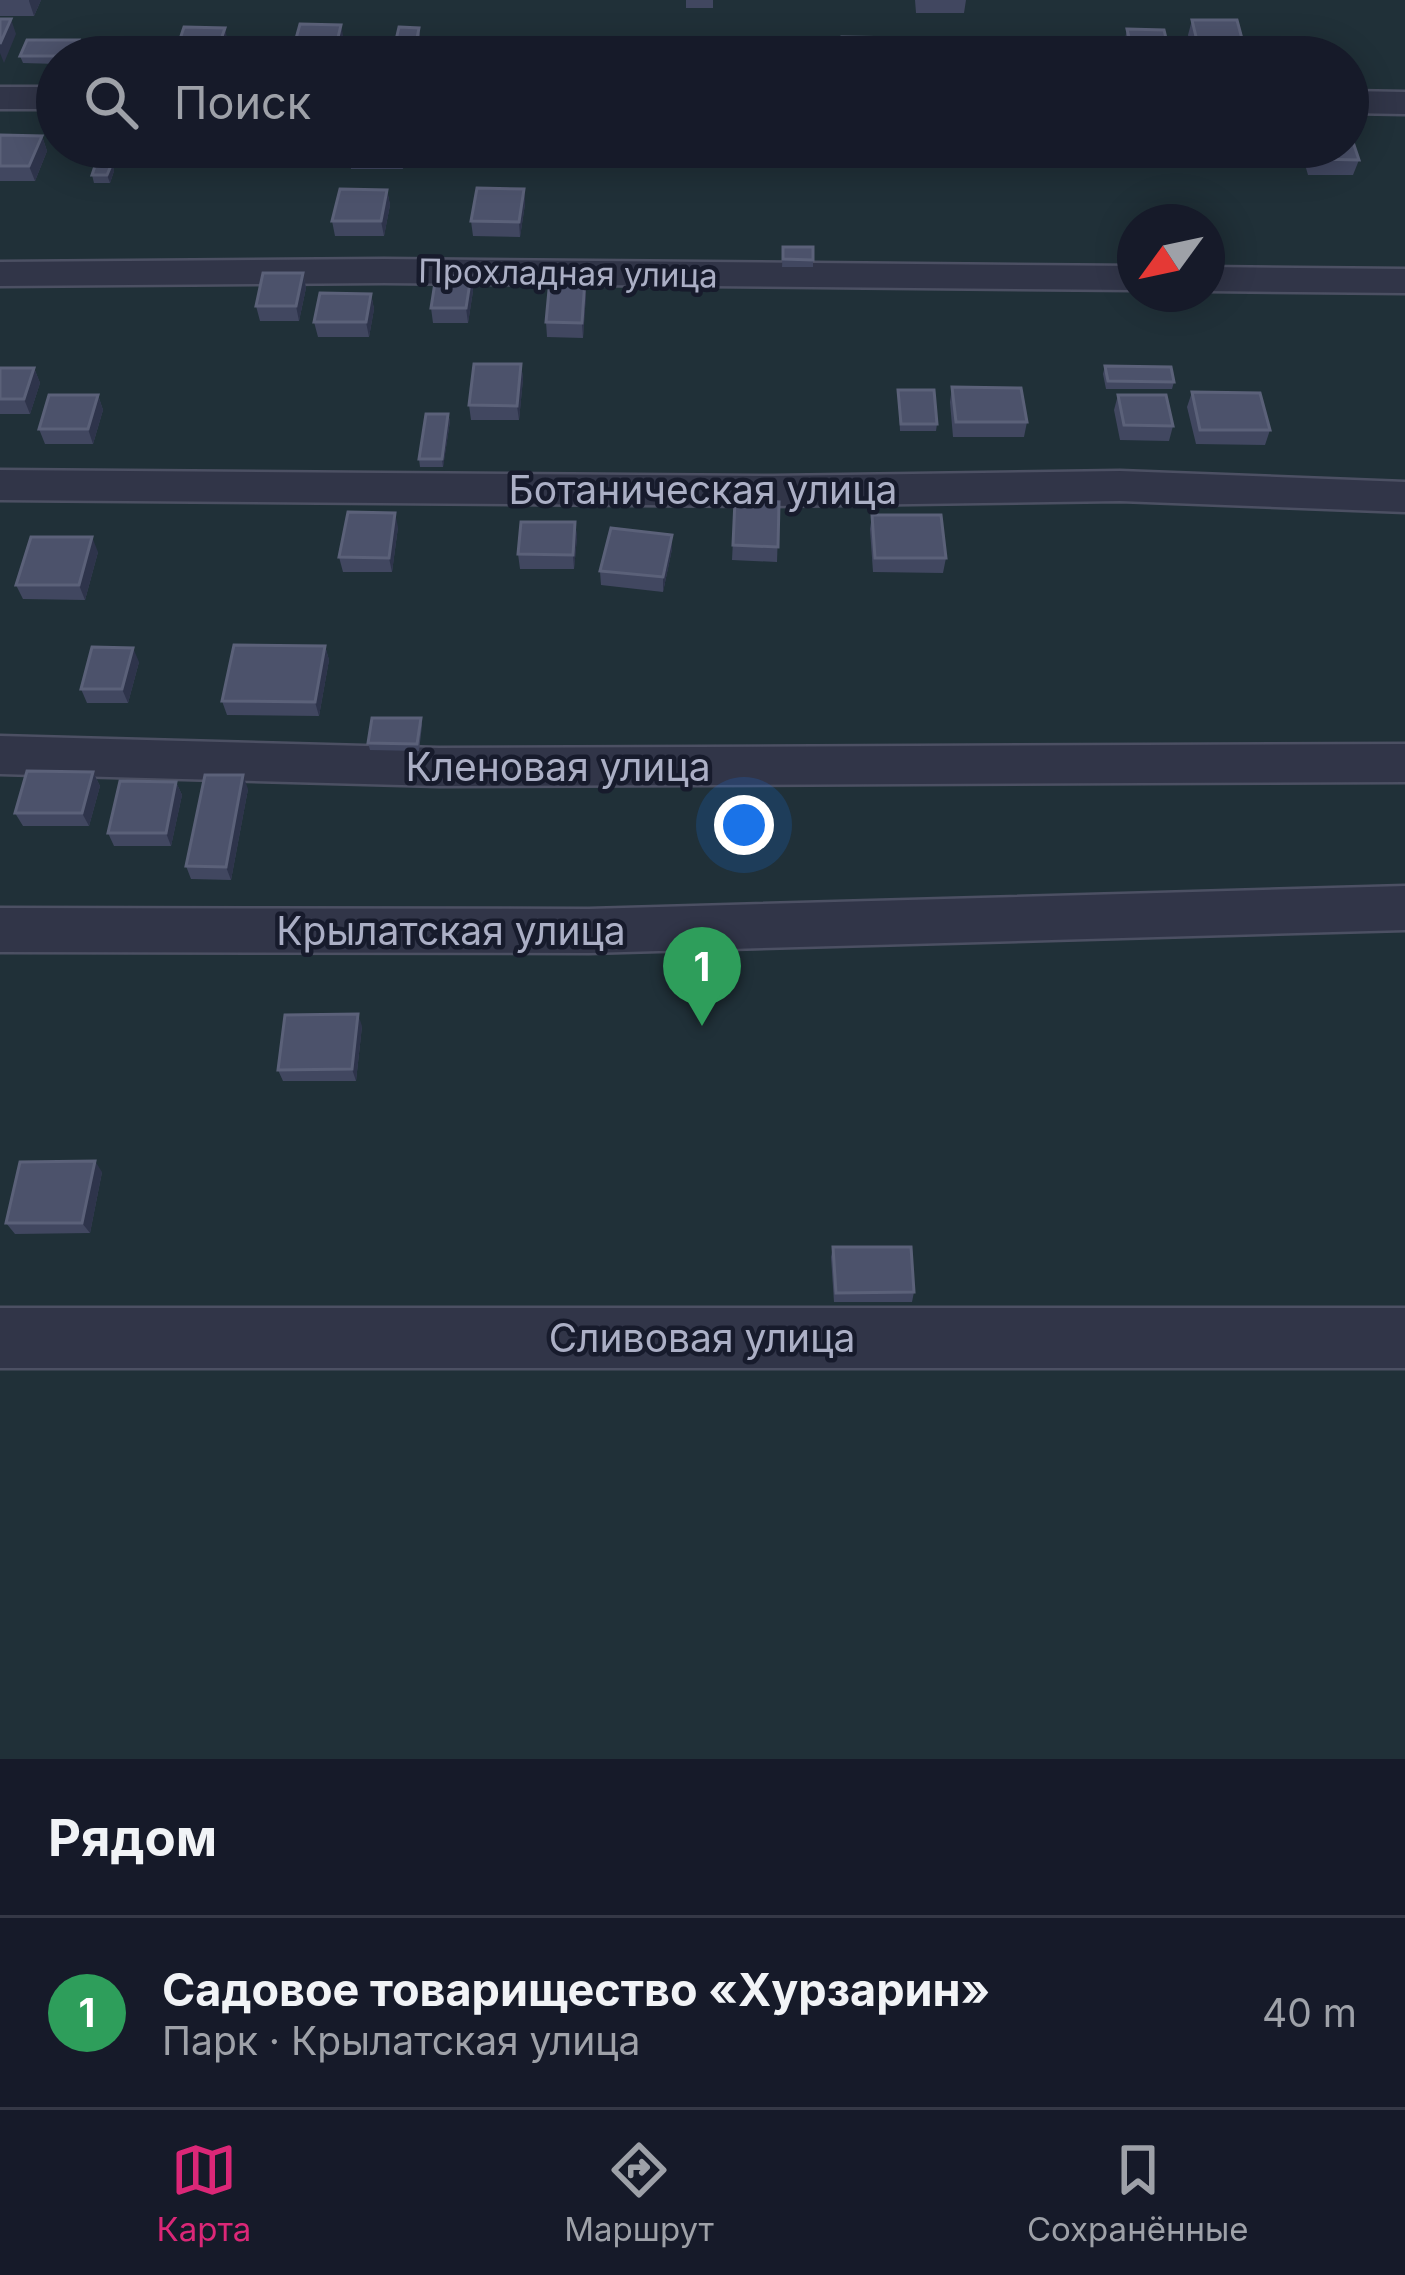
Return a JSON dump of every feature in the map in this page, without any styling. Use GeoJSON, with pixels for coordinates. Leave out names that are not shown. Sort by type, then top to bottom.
{"type":"FeatureCollection","features":[{"type":"Feature","properties":{"kind":"street"},"geometry":{"type":"LineString","coordinates":[[0,98],[36,98]]}},
{"type":"Feature","properties":{"kind":"street"},"geometry":{"type":"LineString","coordinates":[[1369,102],[1405,103]]}},
{"type":"Feature","properties":{"kind":"street","name":"Прохладная улица"},"geometry":{"type":"LineString","coordinates":[[0,274],[384,271],[1117,278]]}},
{"type":"Feature","properties":{"kind":"street"},"geometry":{"type":"LineString","coordinates":[[1225,279],[1405,281]]}},
{"type":"Feature","properties":{"kind":"street","name":"Ботаническая улица"},"geometry":{"type":"LineString","coordinates":[[0,485],[773,491],[1120,486],[1405,497]]}},
{"type":"Feature","properties":{"kind":"street","name":"Кленовая улица"},"geometry":{"type":"LineString","coordinates":[[0,755],[440,767],[1405,764]]}},
{"type":"Feature","properties":{"kind":"street","name":"Крылатская улица"},"geometry":{"type":"LineString","coordinates":[[0,930],[589,931],[1405,908]]}},
{"type":"Feature","properties":{"kind":"street","name":"Сливовая улица"},"geometry":{"type":"LineString","coordinates":[[0,1338],[1405,1338]]}},
{"type":"Feature","properties":{"kind":"shaded area"},"geometry":{"type":"Polygon","coordinates":[[[0,0],[1405,0],[1405,1759],[0,1759],[0,0]]]}},
{"type":"Feature","properties":{"kind":"building"},"geometry":{"type":"Polygon","coordinates":[[[0,19],[11,19],[0,44],[0,19]]]}},
{"type":"Feature","properties":{"kind":"building"},"geometry":{"type":"Polygon","coordinates":[[[1192,20],[1237,20],[1241,36],[1196,36],[1192,20]]]}},
{"type":"Feature","properties":{"kind":"building"},"geometry":{"type":"Polygon","coordinates":[[[300,24],[341,25],[338,36],[297,36],[300,24]]]}},
{"type":"Feature","properties":{"kind":"building"},"geometry":{"type":"Polygon","coordinates":[[[184,27],[225,28],[222,36],[181,36],[184,27]]]}},
{"type":"Feature","properties":{"kind":"building"},"geometry":{"type":"Polygon","coordinates":[[[399,27],[419,28],[417,36],[397,36],[399,27]]]}},
{"type":"Feature","properties":{"kind":"building"},"geometry":{"type":"Polygon","coordinates":[[[1127,29],[1164,30],[1165,36],[1129,36],[1127,29]]]}},
{"type":"Feature","properties":{"kind":"building"},"geometry":{"type":"Polygon","coordinates":[[[27,40],[36,40],[36,56],[20,56],[27,40]]]}},
{"type":"Feature","properties":{"kind":"building"},"geometry":{"type":"Polygon","coordinates":[[[0,135],[36,136],[29,166],[0,166],[0,135]]]}},
{"type":"Feature","properties":{"kind":"building"},"geometry":{"type":"Polygon","coordinates":[[[94,168],[110,168],[107,175],[92,175],[94,168]]]}},
{"type":"Feature","properties":{"kind":"building"},"geometry":{"type":"Polygon","coordinates":[[[477,188],[524,189],[519,222],[471,221],[477,188]]]}},
{"type":"Feature","properties":{"kind":"building"},"geometry":{"type":"Polygon","coordinates":[[[340,189],[387,190],[381,221],[332,221],[340,189]]]}},
{"type":"Feature","properties":{"kind":"building"},"geometry":{"type":"Polygon","coordinates":[[[783,247],[813,247],[813,260],[783,259],[783,247]]]}},
{"type":"Feature","properties":{"kind":"building"},"geometry":{"type":"Polygon","coordinates":[[[263,273],[303,273],[296,306],[256,306],[263,273]]]}},
{"type":"Feature","properties":{"kind":"building"},"geometry":{"type":"Polygon","coordinates":[[[436,276],[471,276],[466,308],[431,308],[436,276]]]}},
{"type":"Feature","properties":{"kind":"building"},"geometry":{"type":"Polygon","coordinates":[[[550,279],[585,279],[582,323],[546,322],[550,279]]]}},
{"type":"Feature","properties":{"kind":"building"},"geometry":{"type":"Polygon","coordinates":[[[320,293],[371,294],[366,322],[314,322],[320,293]]]}},
{"type":"Feature","properties":{"kind":"building"},"geometry":{"type":"Polygon","coordinates":[[[474,364],[521,364],[517,406],[469,405],[474,364]]]}},
{"type":"Feature","properties":{"kind":"building"},"geometry":{"type":"Polygon","coordinates":[[[1105,366],[1171,367],[1174,382],[1108,381],[1105,366]]]}},
{"type":"Feature","properties":{"kind":"building"},"geometry":{"type":"Polygon","coordinates":[[[0,368],[34,368],[24,399],[0,399],[0,368]]]}},
{"type":"Feature","properties":{"kind":"building"},"geometry":{"type":"Polygon","coordinates":[[[952,387],[1021,388],[1027,422],[956,422],[952,387]]]}},
{"type":"Feature","properties":{"kind":"building"},"geometry":{"type":"Polygon","coordinates":[[[898,390],[934,390],[937,424],[901,424],[898,390]]]}},
{"type":"Feature","properties":{"kind":"building"},"geometry":{"type":"Polygon","coordinates":[[[1192,392],[1260,393],[1270,430],[1200,430],[1192,392]]]}},
{"type":"Feature","properties":{"kind":"building"},"geometry":{"type":"Polygon","coordinates":[[[49,395],[98,395],[88,429],[39,429],[49,395]]]}},
{"type":"Feature","properties":{"kind":"building"},"geometry":{"type":"Polygon","coordinates":[[[1118,395],[1166,395],[1173,426],[1124,425],[1118,395]]]}},
{"type":"Feature","properties":{"kind":"building"},"geometry":{"type":"Polygon","coordinates":[[[426,414],[448,414],[442,459],[419,459],[426,414]]]}},
{"type":"Feature","properties":{"kind":"building"},"geometry":{"type":"Polygon","coordinates":[[[735,500],[779,502],[778,547],[733,545],[735,500]]]}},
{"type":"Feature","properties":{"kind":"building"},"geometry":{"type":"Polygon","coordinates":[[[348,512],[395,513],[389,558],[339,557],[348,512]]]}},
{"type":"Feature","properties":{"kind":"building"},"geometry":{"type":"Polygon","coordinates":[[[872,515],[941,515],[946,558],[875,558],[872,515]]]}},
{"type":"Feature","properties":{"kind":"building"},"geometry":{"type":"Polygon","coordinates":[[[521,522],[575,522],[573,555],[518,554],[521,522]]]}},
{"type":"Feature","properties":{"kind":"building"},"geometry":{"type":"Polygon","coordinates":[[[611,528],[672,535],[663,577],[600,571],[611,528]]]}},
{"type":"Feature","properties":{"kind":"building"},"geometry":{"type":"Polygon","coordinates":[[[31,537],[92,537],[79,585],[16,585],[31,537]]]}},
{"type":"Feature","properties":{"kind":"building"},"geometry":{"type":"Polygon","coordinates":[[[234,645],[325,646],[315,702],[222,701],[234,645]]]}},
{"type":"Feature","properties":{"kind":"building"},"geometry":{"type":"Polygon","coordinates":[[[92,647],[133,648],[122,689],[81,689],[92,647]]]}},
{"type":"Feature","properties":{"kind":"building"},"geometry":{"type":"Polygon","coordinates":[[[372,718],[421,718],[417,744],[368,743],[372,718]]]}},
{"type":"Feature","properties":{"kind":"building"},"geometry":{"type":"Polygon","coordinates":[[[27,771],[93,772],[82,813],[15,813],[27,771]]]}},
{"type":"Feature","properties":{"kind":"building"},"geometry":{"type":"Polygon","coordinates":[[[205,775],[243,775],[226,867],[186,866],[205,775]]]}},
{"type":"Feature","properties":{"kind":"building"},"geometry":{"type":"Polygon","coordinates":[[[120,781],[176,782],[166,833],[108,833],[120,781]]]}},
{"type":"Feature","properties":{"kind":"building"},"geometry":{"type":"Polygon","coordinates":[[[358,1014],[352,1069],[278,1070],[285,1015],[358,1014]]]}},
{"type":"Feature","properties":{"kind":"building"},"geometry":{"type":"Polygon","coordinates":[[[95,1161],[82,1223],[6,1223],[20,1162],[95,1161]]]}},
{"type":"Feature","properties":{"kind":"building"},"geometry":{"type":"Polygon","coordinates":[[[833,1247],[911,1247],[914,1292],[836,1293],[833,1247]]]}},
{"type":"Feature","properties":{"kind":"place","name":"Садовое товарищество «Хурзарин»"},"geometry":{"type":"Point","coordinates":[702,1026]}}]}
